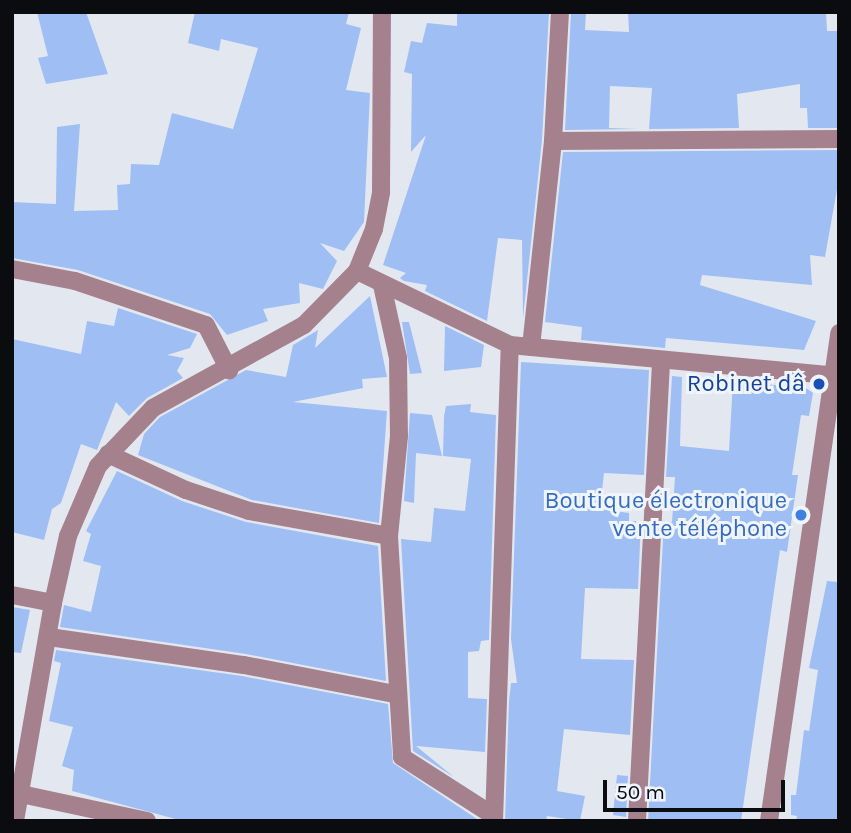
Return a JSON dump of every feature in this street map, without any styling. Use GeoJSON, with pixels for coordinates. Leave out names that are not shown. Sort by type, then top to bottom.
{"type":"FeatureCollection","features":[{"type":"Feature","properties":{"kind":"street"},"geometry":{"type":"LineString","coordinates":[[15,821],[53,603],[68,536],[108,454],[153,408],[229,370],[304,325],[357,271],[374,229],[382,191],[382,12]]}},
{"type":"Feature","properties":{"kind":"street"},"geometry":{"type":"LineString","coordinates":[[531,347],[553,141],[560,12]]}},
{"type":"Feature","properties":{"kind":"street"},"geometry":{"type":"LineString","coordinates":[[553,141],[839,139]]}},
{"type":"Feature","properties":{"kind":"street"},"geometry":{"type":"LineString","coordinates":[[12,269],[75,281],[206,325],[229,370]]}},
{"type":"Feature","properties":{"kind":"street"},"geometry":{"type":"LineString","coordinates":[[357,271],[510,345],[836,376]]}},
{"type":"Feature","properties":{"kind":"street"},"geometry":{"type":"LineString","coordinates":[[382,285],[398,358],[399,436],[389,536],[395,694],[402,757],[494,818]]}},
{"type":"Feature","properties":{"kind":"street"},"geometry":{"type":"LineString","coordinates":[[769,821],[836,376],[839,333]]}},
{"type":"Feature","properties":{"kind":"street"},"geometry":{"type":"LineString","coordinates":[[494,818],[510,345]]}},
{"type":"Feature","properties":{"kind":"street"},"geometry":{"type":"LineString","coordinates":[[637,821],[661,361]]}},
{"type":"Feature","properties":{"kind":"street"},"geometry":{"type":"LineString","coordinates":[[108,454],[186,489],[249,511],[389,536]]}},
{"type":"Feature","properties":{"kind":"street"},"geometry":{"type":"LineString","coordinates":[[12,595],[53,603]]}},
{"type":"Feature","properties":{"kind":"street"},"geometry":{"type":"LineString","coordinates":[[49,637],[244,665],[395,694]]}},
{"type":"Feature","properties":{"kind":"street"},"geometry":{"type":"LineString","coordinates":[[21,794],[147,821]]}},
{"type":"Feature","properties":{"kind":"building"},"geometry":{"type":"Polygon","coordinates":[[[37,12],[86,12],[108,74],[46,84],[38,58],[48,56],[37,12]]]}},
{"type":"Feature","properties":{"kind":"building"},"geometry":{"type":"Polygon","coordinates":[[[195,12],[349,12],[346,24],[361,28],[346,90],[370,93],[364,222],[344,251],[320,243],[337,261],[323,289],[299,283],[300,303],[263,309],[268,321],[227,335],[210,314],[78,270],[12,258],[12,202],[56,204],[57,127],[80,124],[74,211],[118,210],[117,185],[130,184],[131,164],[159,165],[172,113],[233,129],[258,48],[221,39],[219,51],[188,43],[195,12]]]}},
{"type":"Feature","properties":{"kind":"building"},"geometry":{"type":"Polygon","coordinates":[[[457,12],[549,12],[542,140],[523,318],[522,240],[498,238],[487,321],[425,291],[427,285],[404,281],[400,278],[406,273],[383,265],[426,135],[411,152],[412,74],[404,72],[411,41],[422,43],[427,23],[457,26],[457,12]]]}},
{"type":"Feature","properties":{"kind":"building"},"geometry":{"type":"Polygon","coordinates":[[[571,12],[586,12],[585,30],[629,32],[628,12],[826,12],[827,31],[839,31],[839,128],[808,128],[807,108],[800,108],[800,84],[737,94],[739,128],[649,129],[652,88],[610,86],[609,128],[638,129],[565,130],[571,12]]]}},
{"type":"Feature","properties":{"kind":"building"},"geometry":{"type":"Polygon","coordinates":[[[839,150],[839,178],[825,257],[810,255],[812,285],[702,275],[700,285],[816,321],[804,350],[666,338],[665,348],[581,340],[582,327],[545,322],[563,152],[839,150]]]}},
{"type":"Feature","properties":{"kind":"building"},"geometry":{"type":"Polygon","coordinates":[[[370,296],[387,377],[362,379],[363,388],[293,402],[387,411],[379,523],[252,500],[138,455],[144,434],[160,417],[246,370],[286,377],[293,345],[318,330],[315,348],[370,296]]]}},
{"type":"Feature","properties":{"kind":"building"},"geometry":{"type":"Polygon","coordinates":[[[118,308],[197,334],[190,348],[167,355],[184,358],[177,371],[183,378],[147,398],[129,416],[116,402],[97,450],[81,444],[61,503],[52,509],[44,540],[12,532],[12,339],[81,354],[87,321],[114,326],[118,308]]]}},
{"type":"Feature","properties":{"kind":"building"},"geometry":{"type":"Polygon","coordinates":[[[402,322],[409,322],[422,373],[410,374],[402,322]]]}},
{"type":"Feature","properties":{"kind":"building"},"geometry":{"type":"Polygon","coordinates":[[[445,326],[484,345],[481,367],[444,371],[445,326]]]}},
{"type":"Feature","properties":{"kind":"building"},"geometry":{"type":"Polygon","coordinates":[[[521,362],[649,370],[644,475],[604,473],[600,509],[629,513],[629,521],[641,521],[638,589],[585,588],[581,659],[634,660],[630,735],[564,729],[557,791],[585,796],[580,821],[547,816],[546,821],[505,821],[509,701],[511,683],[517,683],[511,639],[521,362]]]}},
{"type":"Feature","properties":{"kind":"building"},"geometry":{"type":"Polygon","coordinates":[[[672,376],[682,377],[680,446],[729,451],[733,381],[806,388],[813,393],[809,416],[801,415],[792,475],[798,475],[787,552],[780,550],[741,821],[648,821],[664,521],[672,522],[675,477],[666,477],[672,376]]]}},
{"type":"Feature","properties":{"kind":"building"},"geometry":{"type":"Polygon","coordinates":[[[471,404],[470,412],[496,415],[489,640],[481,641],[479,651],[468,652],[468,698],[487,699],[485,752],[416,746],[454,777],[413,751],[401,539],[431,542],[434,508],[465,511],[471,459],[443,456],[444,416],[446,406],[471,404]]]}},
{"type":"Feature","properties":{"kind":"building"},"geometry":{"type":"Polygon","coordinates":[[[410,413],[432,415],[442,456],[416,453],[414,503],[404,501],[410,413]]]}},
{"type":"Feature","properties":{"kind":"building"},"geometry":{"type":"Polygon","coordinates":[[[117,471],[182,501],[246,522],[378,546],[386,681],[246,654],[60,627],[64,605],[91,612],[101,566],[83,561],[91,534],[86,531],[117,471]]]}},
{"type":"Feature","properties":{"kind":"building"},"geometry":{"type":"Polygon","coordinates":[[[827,581],[839,582],[839,821],[796,821],[797,816],[791,815],[791,795],[796,795],[804,730],[809,731],[818,670],[809,668],[827,581]]]}},
{"type":"Feature","properties":{"kind":"building"},"geometry":{"type":"Polygon","coordinates":[[[12,607],[30,610],[21,653],[12,652],[12,607]]]}},
{"type":"Feature","properties":{"kind":"building"},"geometry":{"type":"Polygon","coordinates":[[[56,650],[242,676],[388,704],[393,763],[480,821],[183,821],[72,791],[74,770],[62,766],[73,727],[49,721],[61,663],[54,661],[56,650]]]}},
{"type":"Feature","properties":{"kind":"building"},"geometry":{"type":"Polygon","coordinates":[[[617,775],[628,776],[626,817],[613,815],[617,775]]]}},
{"type":"Feature","properties":{"kind":"place","name":"Robinet dâ"},"geometry":{"type":"Point","coordinates":[819,384]}},
{"type":"Feature","properties":{"kind":"place","name":"Boutique électronique vente téléphone"},"geometry":{"type":"Point","coordinates":[801,515]}}]}
